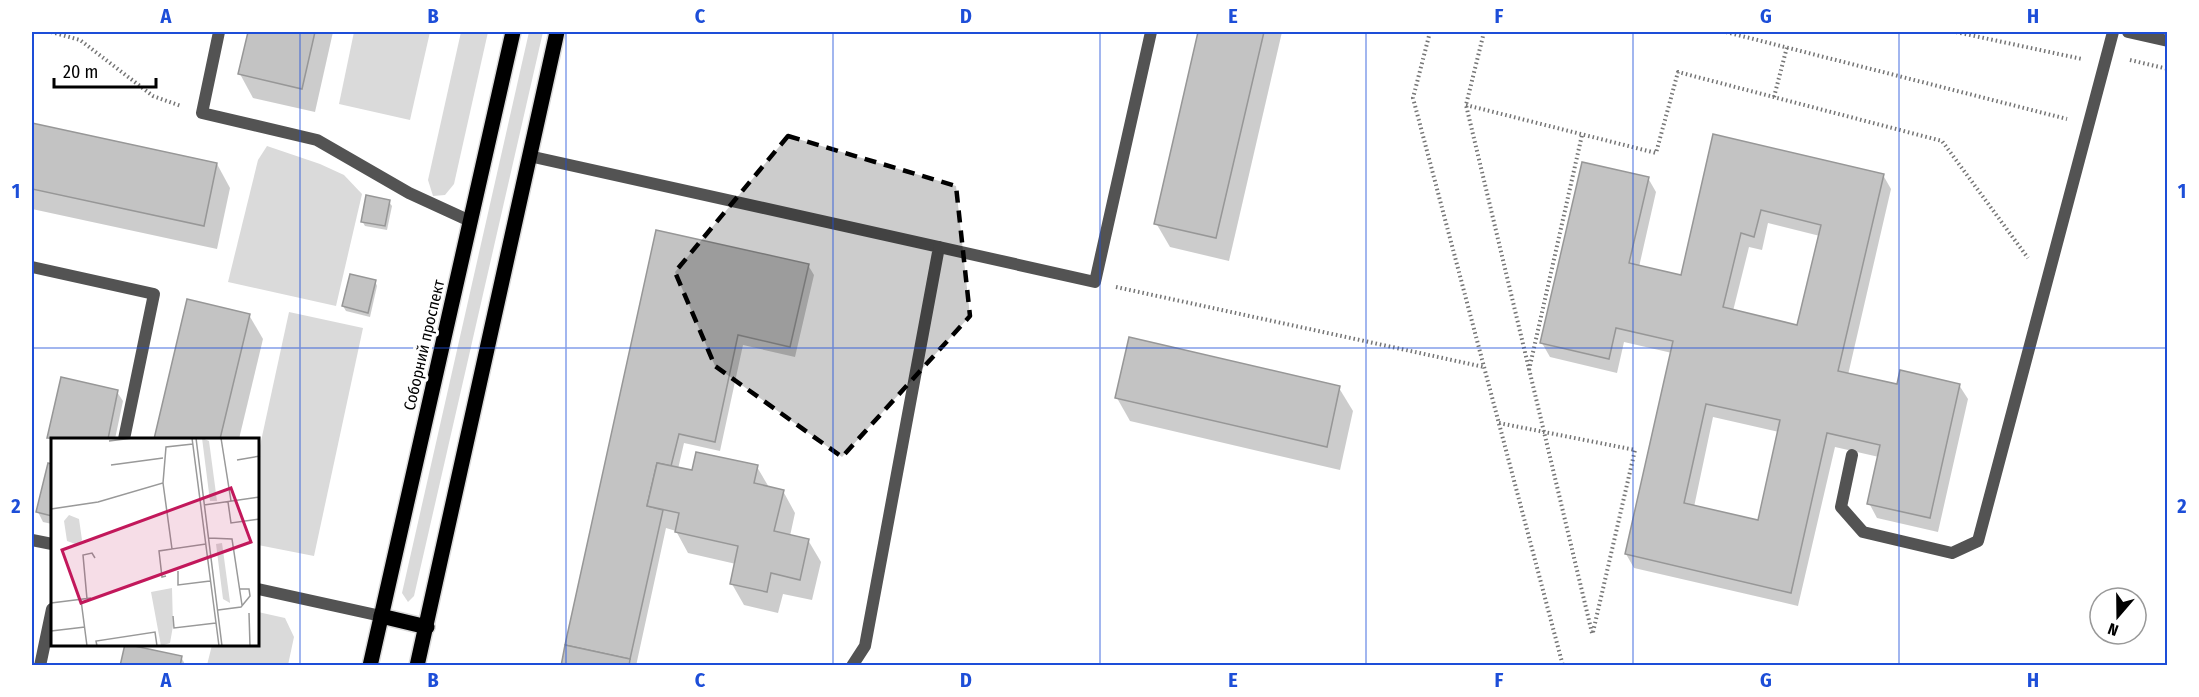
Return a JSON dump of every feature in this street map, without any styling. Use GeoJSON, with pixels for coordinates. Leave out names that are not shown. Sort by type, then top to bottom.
{"type":"FeatureCollection","features":[{"type":"Feature","properties":{"kind":"main road","name":"Соборний проспект"},"geometry":{"type":"LineString","coordinates":[[370,666],[513,32]]}},
{"type":"Feature","properties":{"kind":"main road"},"geometry":{"type":"LineString","coordinates":[[417,666],[556,32]]}},
{"type":"Feature","properties":{"kind":"main road"},"geometry":{"type":"LineString","coordinates":[[381,616],[427,627]]}},
{"type":"Feature","properties":{"kind":"street"},"geometry":{"type":"LineString","coordinates":[[219,32],[202,113],[317,140],[409,194],[470,221]]}},
{"type":"Feature","properties":{"kind":"street"},"geometry":{"type":"LineString","coordinates":[[529,156],[1095,282],[1151,32]]}},
{"type":"Feature","properties":{"kind":"street"},"geometry":{"type":"LineString","coordinates":[[1852,455],[1841,507],[1863,532],[1953,553],[1978,541],[2113,32]]}},
{"type":"Feature","properties":{"kind":"street"},"geometry":{"type":"LineString","coordinates":[[2128,32],[2168,40]]}},
{"type":"Feature","properties":{"kind":"street"},"geometry":{"type":"LineString","coordinates":[[852,666],[865,646],[939,247]]}},
{"type":"Feature","properties":{"kind":"street"},"geometry":{"type":"LineString","coordinates":[[32,267],[154,294],[124,438]]}},
{"type":"Feature","properties":{"kind":"street"},"geometry":{"type":"LineString","coordinates":[[32,540],[51,544]]}},
{"type":"Feature","properties":{"kind":"street"},"geometry":{"type":"LineString","coordinates":[[260,589],[381,616]]}},
{"type":"Feature","properties":{"kind":"street"},"geometry":{"type":"LineString","coordinates":[[40,666],[51,614]]}},
{"type":"Feature","properties":{"kind":"path"},"geometry":{"type":"LineString","coordinates":[[51,32],[80,40],[153,96],[202,113]]}},
{"type":"Feature","properties":{"kind":"path"},"geometry":{"type":"LineString","coordinates":[[1430,32],[1413,98],[1563,666]]}},
{"type":"Feature","properties":{"kind":"path"},"geometry":{"type":"LineString","coordinates":[[1484,32],[1466,105],[1529,371],[1544,432],[1587,610],[1593,633],[1635,450],[1544,432],[1499,423]]}},
{"type":"Feature","properties":{"kind":"path"},"geometry":{"type":"LineString","coordinates":[[1726,32],[2088,124]]}},
{"type":"Feature","properties":{"kind":"path"},"geometry":{"type":"LineString","coordinates":[[1956,32],[2084,59],[2107,54],[2168,69]]}},
{"type":"Feature","properties":{"kind":"path"},"geometry":{"type":"LineString","coordinates":[[1774,97],[1787,47]]}},
{"type":"Feature","properties":{"kind":"path"},"geometry":{"type":"LineString","coordinates":[[1466,105],[1656,153],[1677,72],[1942,141],[2046,283]]}},
{"type":"Feature","properties":{"kind":"path"},"geometry":{"type":"LineString","coordinates":[[1529,371],[1582,135]]}},
{"type":"Feature","properties":{"kind":"path"},"geometry":{"type":"LineString","coordinates":[[1095,282],[1484,367]]}},
{"type":"Feature","properties":{"kind":"highlighted area"},"geometry":{"type":"Polygon","coordinates":[[[788,136],[956,186],[970,316],[842,457],[715,366],[675,272],[788,136]]]}},
{"type":"Feature","properties":{"kind":"shaded area"},"geometry":{"type":"Polygon","coordinates":[[[354,32],[430,32],[410,120],[339,104],[354,32]]]}},
{"type":"Feature","properties":{"kind":"shaded area"},"geometry":{"type":"Polygon","coordinates":[[[461,32],[488,32],[454,184],[445,195],[433,196],[428,180],[461,32]]]}},
{"type":"Feature","properties":{"kind":"shaded area"},"geometry":{"type":"Polygon","coordinates":[[[529,32],[543,32],[414,596],[408,602],[402,593],[529,32]]]}},
{"type":"Feature","properties":{"kind":"shaded area"},"geometry":{"type":"Polygon","coordinates":[[[267,146],[320,164],[344,175],[362,194],[336,306],[228,282],[258,160],[267,146]]]}},
{"type":"Feature","properties":{"kind":"shaded area"},"geometry":{"type":"Polygon","coordinates":[[[289,312],[363,328],[314,556],[260,545],[260,446],[289,312]]]}},
{"type":"Feature","properties":{"kind":"shaded area"},"geometry":{"type":"Polygon","coordinates":[[[260,612],[285,618],[294,637],[288,665],[207,665],[212,646],[260,646],[260,612]]]}},
{"type":"Feature","properties":{"kind":"building"},"geometry":{"type":"Polygon","coordinates":[[[248,32],[315,32],[302,89],[238,74],[248,32]]]}},
{"type":"Feature","properties":{"kind":"building"},"geometry":{"type":"Polygon","coordinates":[[[1198,32],[1264,32],[1216,238],[1154,224],[1198,32]]]}},
{"type":"Feature","properties":{"kind":"building"},"geometry":{"type":"Polygon","coordinates":[[[32,123],[217,163],[204,226],[32,189],[32,123]]]}},
{"type":"Feature","properties":{"kind":"building"},"geometry":{"type":"Polygon","coordinates":[[[1713,134],[1884,174],[1838,371],[1897,384],[1900,370],[1960,384],[1930,518],[1867,504],[1880,445],[1827,433],[1791,593],[1625,554],[1673,341],[1616,328],[1609,359],[1540,343],[1582,162],[1649,177],[1629,263],[1681,275],[1713,134]],[[1761,210],[1754,237],[1741,233],[1723,307],[1797,325],[1821,225],[1761,210]],[[1706,404],[1684,503],[1758,520],[1780,420],[1706,404]]]}},
{"type":"Feature","properties":{"kind":"building"},"geometry":{"type":"Polygon","coordinates":[[[366,195],[390,200],[385,226],[361,222],[366,195]]]}},
{"type":"Feature","properties":{"kind":"building"},"geometry":{"type":"Polygon","coordinates":[[[656,230],[809,264],[790,347],[738,335],[715,442],[679,434],[671,466],[657,463],[647,506],[663,510],[630,659],[565,645],[656,230]]]}},
{"type":"Feature","properties":{"kind":"building"},"geometry":{"type":"Polygon","coordinates":[[[350,274],[376,280],[368,313],[342,306],[350,274]]]}},
{"type":"Feature","properties":{"kind":"building"},"geometry":{"type":"Polygon","coordinates":[[[187,299],[250,314],[220,438],[154,438],[187,299]]]}},
{"type":"Feature","properties":{"kind":"building"},"geometry":{"type":"Polygon","coordinates":[[[1129,337],[1340,386],[1327,447],[1115,398],[1129,337]]]}},
{"type":"Feature","properties":{"kind":"building"},"geometry":{"type":"Polygon","coordinates":[[[61,377],[118,390],[108,438],[47,438],[61,377]]]}},
{"type":"Feature","properties":{"kind":"building"},"geometry":{"type":"Polygon","coordinates":[[[696,452],[758,465],[754,483],[784,490],[774,531],[809,539],[800,580],[771,573],[767,592],[730,584],[738,546],[675,532],[679,513],[647,506],[657,463],[692,470],[696,452]]]}},
{"type":"Feature","properties":{"kind":"building"},"geometry":{"type":"Polygon","coordinates":[[[48,463],[51,464],[51,516],[36,512],[48,463]]]}},
{"type":"Feature","properties":{"kind":"building"},"geometry":{"type":"Polygon","coordinates":[[[565,645],[630,659],[629,666],[561,666],[565,645]]]}},
{"type":"Feature","properties":{"kind":"building"},"geometry":{"type":"Polygon","coordinates":[[[125,646],[182,656],[180,666],[120,666],[125,646]]]}}]}
